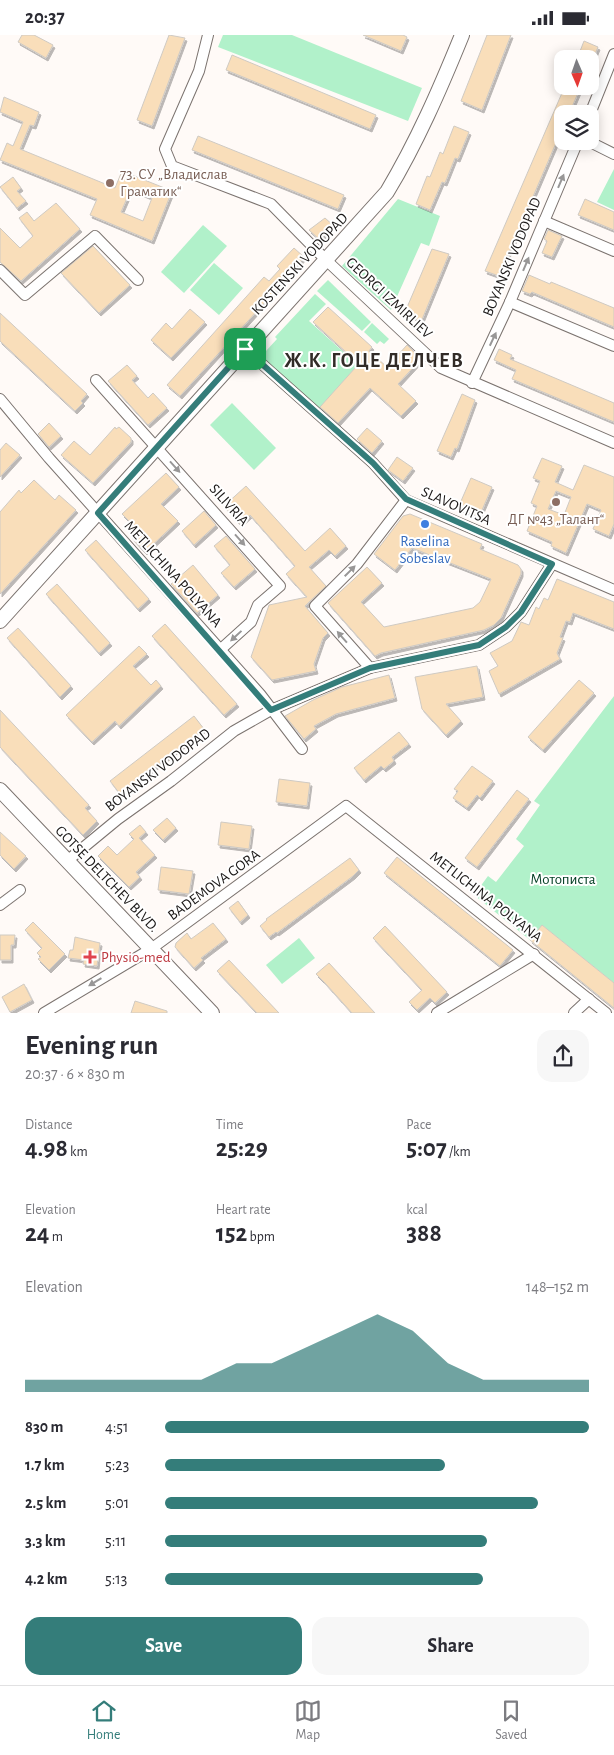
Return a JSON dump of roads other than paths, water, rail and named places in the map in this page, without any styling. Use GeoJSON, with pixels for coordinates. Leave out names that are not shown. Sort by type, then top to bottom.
{"type":"FeatureCollection","features":[{"type":"Feature","properties":{"kind":"street","name":"GEORGI IZMIRLIEV"},"geometry":{"type":"LineString","coordinates":[[208,35],[199,71],[165,149],[172,166],[271,204],[325,259],[441,368],[614,443]]}},
{"type":"Feature","properties":{"kind":"street","name":"KOSTENSKI VODOPAD"},"geometry":{"type":"LineString","coordinates":[[0,621],[387,192],[407,159],[434,103],[462,35]]}},
{"type":"Feature","properties":{"kind":"street"},"geometry":{"type":"LineString","coordinates":[[594,105],[614,54]]}},
{"type":"Feature","properties":{"kind":"street"},"geometry":{"type":"LineString","coordinates":[[599,146],[614,153]]}},
{"type":"Feature","properties":{"kind":"street","name":"BOYANSKI VODOPAD"},"geometry":{"type":"LineString","coordinates":[[472,383],[510,302],[574,150]]}},
{"type":"Feature","properties":{"kind":"street"},"geometry":{"type":"LineString","coordinates":[[544,221],[614,251]]}},
{"type":"Feature","properties":{"kind":"street"},"geometry":{"type":"LineString","coordinates":[[0,269],[25,295],[95,236],[138,280]]}},
{"type":"Feature","properties":{"kind":"street"},"geometry":{"type":"LineString","coordinates":[[510,302],[614,346]]}},
{"type":"Feature","properties":{"kind":"street","name":"SLAVOVITSA"},"geometry":{"type":"LineString","coordinates":[[245,349],[373,463],[406,499],[614,590]]}},
{"type":"Feature","properties":{"kind":"street","name":"SILIVRIA"},"geometry":{"type":"LineString","coordinates":[[96,380],[280,586],[258,605],[251,622],[220,650]]}},
{"type":"Feature","properties":{"kind":"street","name":"METLICHINA POLYANA"},"geometry":{"type":"LineString","coordinates":[[0,399],[220,650],[302,749]]}},
{"type":"Feature","properties":{"kind":"street"},"geometry":{"type":"LineString","coordinates":[[370,668],[316,606],[357,564],[406,499]]}},
{"type":"Feature","properties":{"kind":"street","name":"BOYANSKI VODOPAD"},"geometry":{"type":"LineString","coordinates":[[67,861],[234,731],[271,710],[370,668],[479,645],[506,627],[521,612],[552,564]]}},
{"type":"Feature","properties":{"kind":"street","name":"GOTSE DELTCHEV BLVD."},"geometry":{"type":"LineString","coordinates":[[0,790],[212,1013]]}},
{"type":"Feature","properties":{"kind":"street","name":"METLICHINA POLYANA"},"geometry":{"type":"LineString","coordinates":[[346,806],[606,1013]]}},
{"type":"Feature","properties":{"kind":"street","name":"BADEMOVA GORA"},"geometry":{"type":"LineString","coordinates":[[44,1013],[151,949],[346,806]]}},
{"type":"Feature","properties":{"kind":"street"},"geometry":{"type":"LineString","coordinates":[[0,905],[20,890]]}},
{"type":"Feature","properties":{"kind":"street"},"geometry":{"type":"LineString","coordinates":[[437,1013],[534,954]]}},
{"type":"Feature","properties":{"kind":"street"},"geometry":{"type":"LineString","coordinates":[[574,1013],[589,999]]}},
{"type":"Feature","properties":{"kind":"place","name":"73. СУ „Владислав Граматик“"},"geometry":{"type":"Point","coordinates":[110,183]}},
{"type":"Feature","properties":{"kind":"place","name":"ДГ №43 „Талант“"},"geometry":{"type":"Point","coordinates":[556,502]}},
{"type":"Feature","properties":{"kind":"place","name":"Raselina Sobeslav"},"geometry":{"type":"Point","coordinates":[425,524]}},
{"type":"Feature","properties":{"kind":"place","name":"Physio-med"},"geometry":{"type":"Point","coordinates":[90,957]}},
{"type":"Feature","properties":{"kind":"district","name":"Ж.К. ГОЦЕ ДЕЛЧЕВ"},"geometry":{"type":"Point","coordinates":[374,361]}},
{"type":"Feature","properties":{"kind":"park label","name":"Мотописта"},"geometry":{"type":"Point","coordinates":[563,879]}}]}
